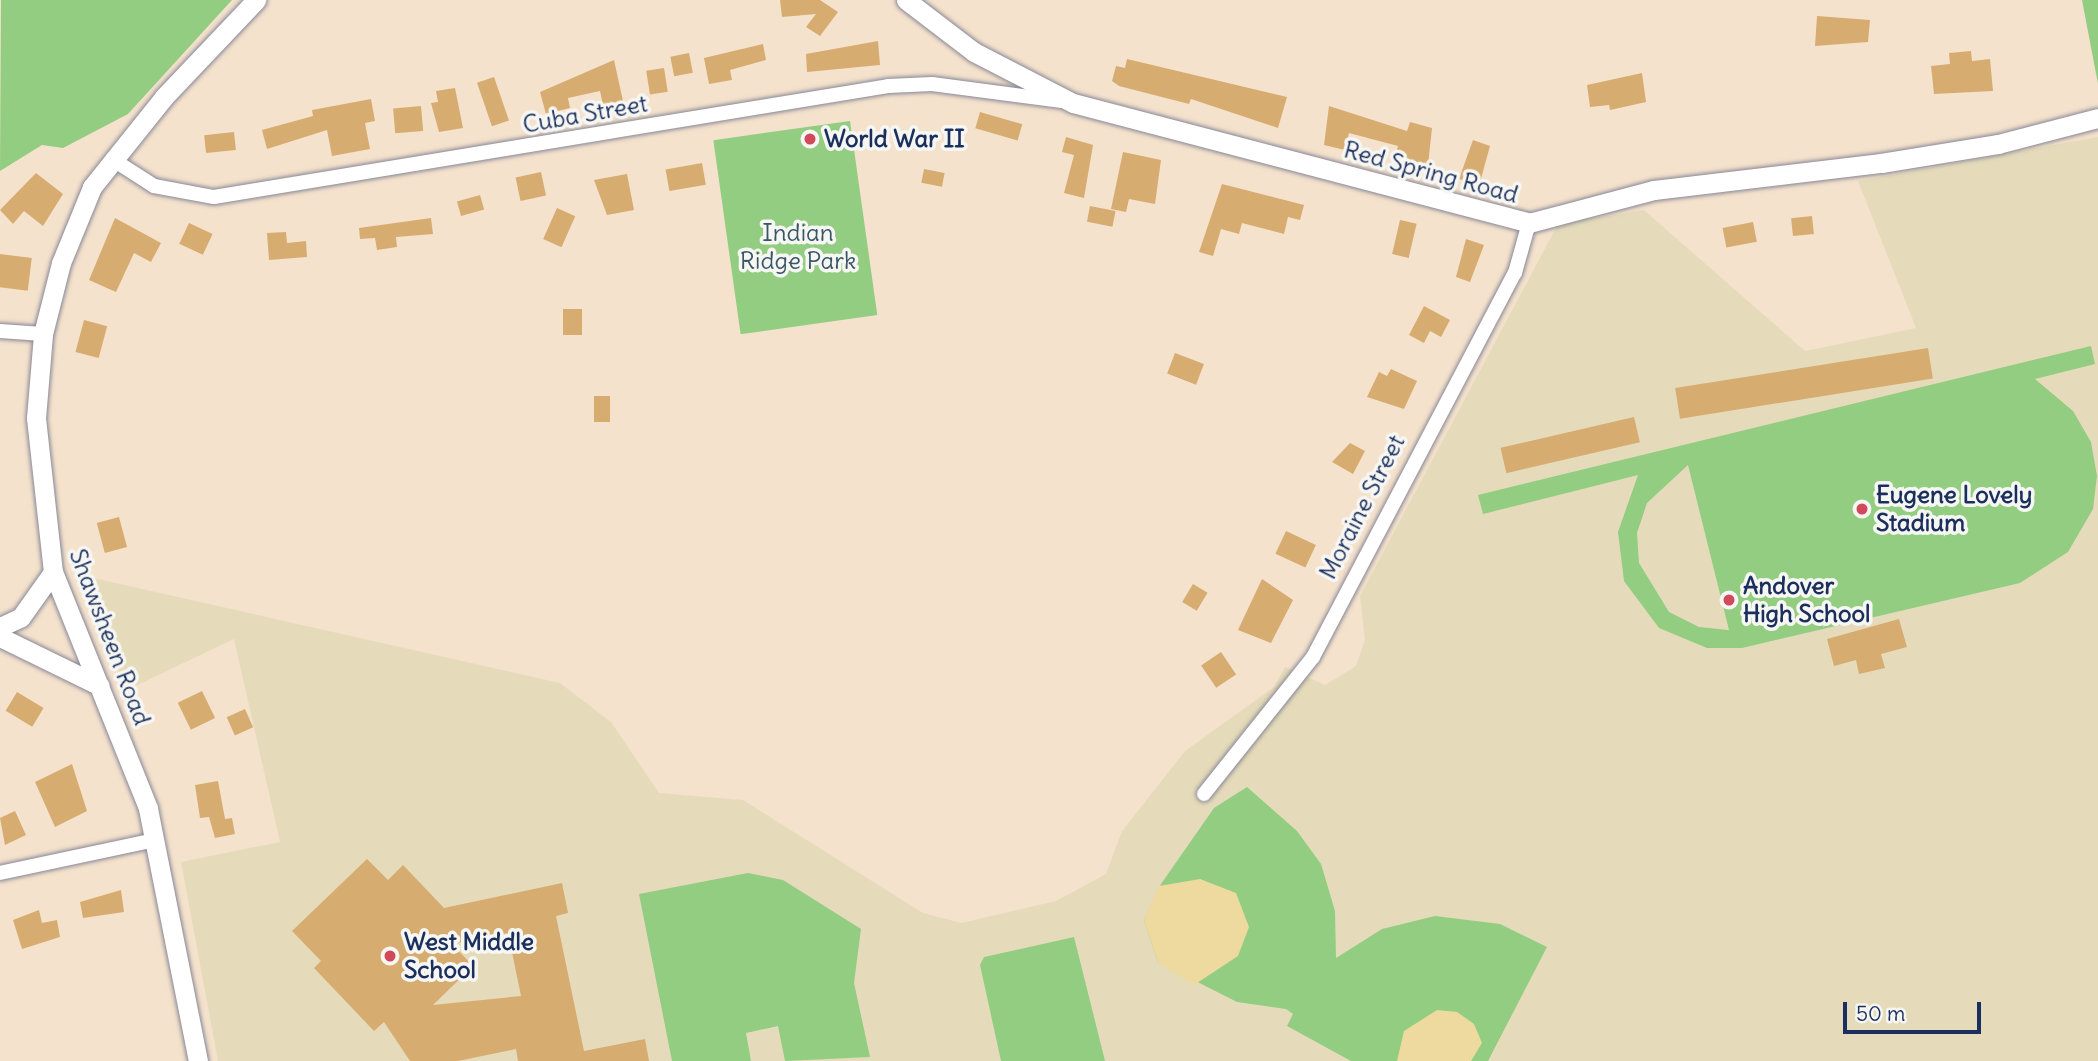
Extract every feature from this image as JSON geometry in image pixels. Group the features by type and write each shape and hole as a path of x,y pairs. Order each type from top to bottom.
{"main road":[{"name":"Shawsheen Road","path":"198,1061 155,840 140,781 53,572 36,418 43,334 74,224 112,159 256,0"},
{"name":"Red Spring Road","path":"906,0 974,52 1073,103 1529,223 1654,190 1881,163 1998,144 2098,118"},
{"path":"0,626 21,617 53,572"},
{"path":"0,637 100,686"}],"street":[{"name":"Cuba Street","path":"112,159 154,186 214,197 888,86 932,84 1073,103"},
{"name":"Moraine Street","path":"1204,794 1313,657 1515,273 1529,223"},
{"path":"0,331 43,334"},
{"path":"0,873 155,840"}],"shaded area":[{"name":"Andover High School","path":"2098,137 2098,1061 218,1061 181,862 280,842 234,639 127,690 80,575 560,683 611,722 659,793 743,800 923,913 961,923 1056,901 1106,874 1122,831 1185,751 1274,687 1285,667 1325,685 1356,666 1365,640 1360,596 1558,224 1644,210 1805,351 1916,328 1858,181"}],"green space":[{"path":"1,0 232,0 128,114 63,148 42,145 0,171"},
{"path":"2082,0 2098,0 2098,84"},
{"name":"Indian Ridge Park","path":"850,121 877,315 741,334 713,140"},
{"path":"2091,346 2095,364 2035,379 2073,411 2091,442 2097,476 2093,509 2068,552 2020,583 1742,648 1707,648 1659,628 1624,581 1618,532 1638,475 1483,514 1478,495","holes":["1688,465 1729,630 1699,627 1669,612 1639,563 1637,533 1647,503"]},
{"path":"1247,787 1297,831 1321,864 1335,911 1336,958 1382,929 1435,916 1500,924 1547,947 1488,1061 1351,1061 1287,1026 1293,1014 1286,1009 1237,1002 1158,962 1144,921 1161,884 1214,808"},
{"path":"748,873 783,880 861,929 854,983 870,1057 785,1061 778,1026 746,1033 751,1061 672,1061 639,894"},
{"path":"1074,937 1105,1061 1001,1061 980,965 984,957"}],"sand":[{"path":"1200,879 1236,893 1249,927 1238,956 1194,985 1158,962 1144,921 1159,886"},
{"path":"1437,1010 1457,1012 1474,1024 1482,1043 1471,1061 1397,1061 1404,1031"}],"building":[{"path":"780,0 820,0 838,12 820,36 806,27 816,14 782,17"},
{"path":"1817,16 1870,20 1868,42 1815,46"},
{"path":"878,41 880,65 807,72 806,54"},
{"path":"763,44 766,60 730,70 732,80 709,84 704,58"},
{"path":"1971,51 1972,61 1990,59 1993,91 1934,94 1931,66 1950,64 1949,53"},
{"path":"689,53 693,73 674,76 670,57"},
{"path":"1127,59 1287,97 1278,128 1191,99 1189,104 1119,86 1112,81 1116,66 1125,68"},
{"path":"614,60 623,101 603,105 600,91 568,98 570,108 546,114 540,92"},
{"path":"664,68 668,92 650,95 646,71"},
{"path":"1642,73 1646,102 1610,110 1609,105 1590,107 1587,85"},
{"path":"494,77 509,120 492,126 477,83"},
{"path":"455,88 463,128 439,132 431,103 438,102 436,91"},
{"path":"371,99 375,121 365,123 370,149 332,156 327,130 267,149 262,130 313,116 312,110"},
{"path":"421,106 423,131 395,133 393,108"},
{"path":"1329,106 1407,131 1410,122 1432,128 1428,165 1395,156 1398,146 1349,133 1345,150 1324,145"},
{"path":"980,112 1022,124 1018,140 975,128"},
{"path":"234,132 236,150 206,153 204,135"},
{"path":"1066,137 1093,145 1084,198 1064,193 1074,155 1062,152"},
{"path":"1473,140 1490,146 1479,186 1459,179"},
{"path":"1123,152 1161,160 1155,204 1129,199 1126,212 1111,209"},
{"path":"702,163 706,185 669,191 666,169"},
{"path":"924,169 945,173 942,187 921,183"},
{"path":"541,172 546,195 521,201 516,177"},
{"path":"36,173 63,194 43,226 24,211 13,224 0,210"},
{"path":"627,174 634,210 607,215 594,180"},
{"path":"1222,184 1304,205 1300,220 1288,217 1284,234 1242,223 1239,234 1221,229 1213,256 1199,252"},
{"path":"480,195 484,209 461,216 457,202"},
{"path":"1090,206 1116,211 1112,227 1087,222"},
{"path":"557,208 575,216 561,247 543,239"},
{"path":"1812,216 1814,234 1793,236 1791,218"},
{"path":"115,218 161,243 151,262 134,253 116,292 89,280"},
{"path":"431,218 433,234 396,237 397,247 377,250 375,238 360,239 359,228"},
{"path":"1400,220 1417,224 1409,258 1392,254"},
{"path":"1753,222 1757,242 1726,248 1723,228"},
{"path":"189,223 213,234 203,255 179,244"},
{"path":"286,232 287,243 306,241 307,257 269,260 267,233"},
{"path":"1466,239 1484,245 1470,282 1456,277"},
{"path":"0,254 32,258 28,291 0,287"},
{"path":"1424,306 1450,320 1441,337 1430,331 1424,343 1409,335"},
{"path":"563,309 582,309 582,335 563,335"},
{"path":"84,320 107,326 99,358 75,352"},
{"path":"1928,348 1933,379 1680,419 1675,388"},
{"path":"1175,353 1204,364 1196,385 1167,374"},
{"path":"1391,369 1417,381 1404,409 1367,397 1379,372 1387,376"},
{"path":"594,396 610,396 610,422 594,422"},
{"path":"1634,417 1640,442 1506,473 1501,448"},
{"path":"1350,443 1365,451 1353,474 1332,462"},
{"path":"119,517 127,547 105,553 97,523"},
{"path":"1286,531 1316,545 1305,568 1275,554"},
{"path":"1262,579 1293,600 1271,643 1238,630"},
{"path":"1193,584 1208,593 1197,611 1182,602"},
{"path":"1899,619 1907,647 1881,654 1885,668 1859,674 1856,660 1834,666 1827,639"},
{"path":"1221,652 1236,674 1216,688 1201,665"},
{"path":"202,691 215,718 191,730 178,703"},
{"path":"17,692 44,708 32,727 6,711"},
{"path":"245,709 253,727 235,735 227,717"},
{"path":"72,764 87,811 55,827 35,782"},
{"path":"218,781 225,819 232,818 235,834 215,838 209,817 200,818 195,785"},
{"path":"15,811 26,835 5,845 0,818"},
{"name":"West Middle School","path":"367,859 388,880 403,865 444,908 562,883 568,913 556,916 584,1051 645,1039 649,1061 518,1061 516,1049 458,1061 410,1061 384,1022 374,1031 314,968 321,961 292,931","holes":["508,933 521,996 433,1005 473,966 452,944"]},
{"path":"121,890 124,912 83,918 80,902"},
{"path":"39,910 42,923 57,920 60,937 22,949 13,920"}],"place":[{"name":"World War II","path":"810,139"},
{"name":"Eugene Lovely Stadium","path":"1862,509"},
{"name":"Andover High School","path":"1729,600"},
{"name":"West Middle School","path":"390,956"}]}
